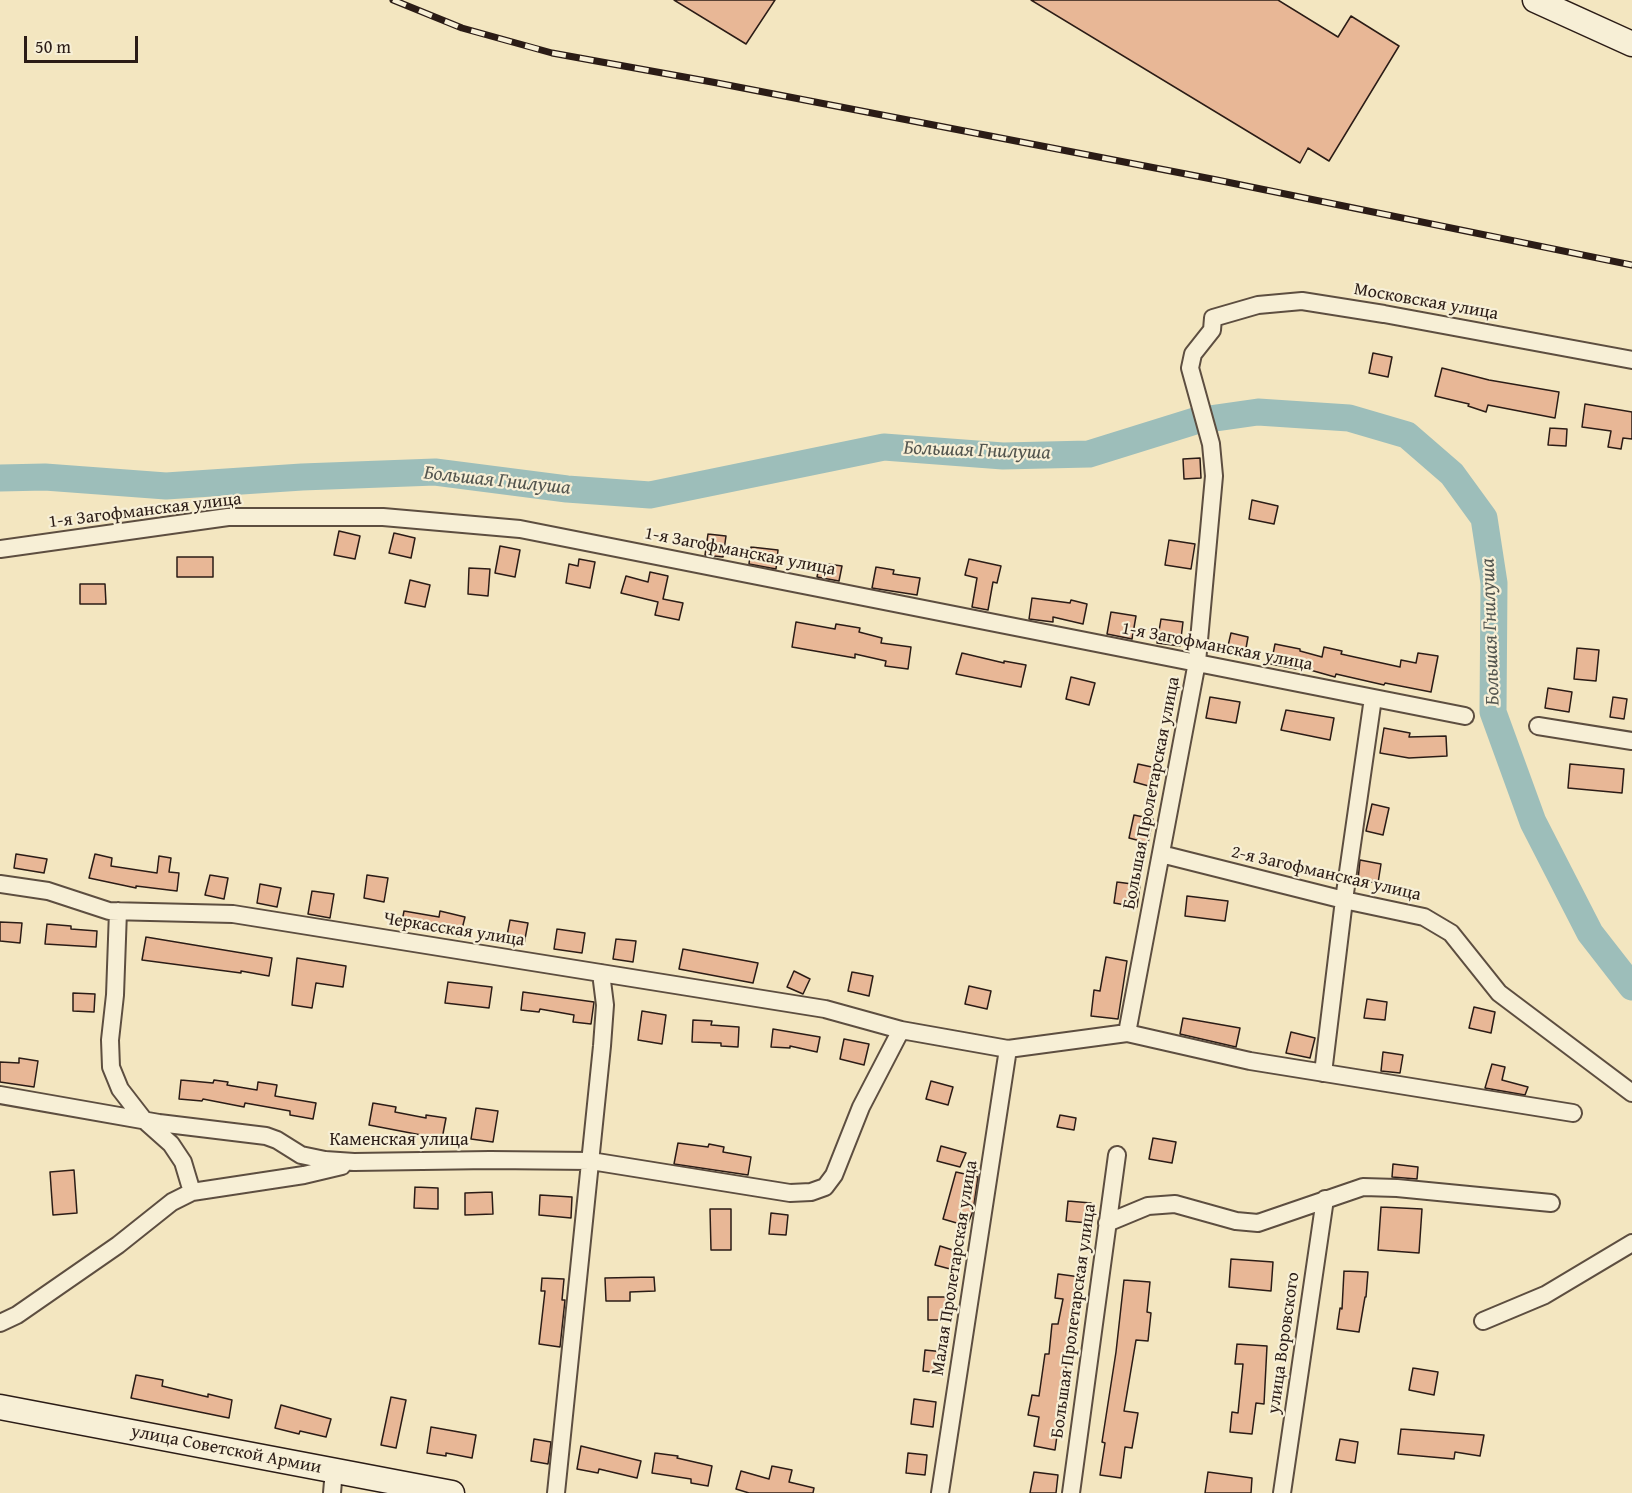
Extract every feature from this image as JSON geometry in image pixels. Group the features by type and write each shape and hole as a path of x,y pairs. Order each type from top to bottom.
{"main road":[{"path":"1535,0 1632,44"},
{"name":"улица Советской Армии","path":"0,1407 333,1482 452,1493"}],"street":[{"name":"Московская улица","path":"1213,318 1258,305 1302,301 1632,360"},
{"name":"Большая Пролетарская улица","path":"1127,1032 1197,662 1214,476 1213,455 1190,368 1193,354 1212,330 1213,318"},
{"name":"1-я Загофманская улица","path":"0,549 228,518 383,517 520,529 1465,716"},
{"path":"1323,1073 1344,900 1373,698"},
{"path":"1538,726 1632,741"},
{"name":"2-я Загофманская улица","path":"1161,854 1344,900 1424,917 1452,933 1499,993 1632,1093"},
{"name":"Черкасская улица","path":"0,884 48,891 110,911 233,914 825,1009 901,1030"},
{"path":"118,911 115,995 110,1040 111,1067 120,1089 144,1120 171,1144 183,1162 192,1192"},
{"path":"556,1493 605,1005 601,973"},
{"path":"901,1030 1008,1049 1127,1032 1250,1061 1573,1113"},
{"name":"Каменская улица","path":"0,1095 144,1120 266,1136 278,1140 302,1155 325,1160 354,1162 591,1161 790,1193 811,1192 825,1187 834,1175 861,1107 901,1030"},
{"name":"Малая Пролетарская улица","path":"940,1493 1008,1049"},
{"name":"Большая Пролетарская улица","path":"1071,1493 1117,1155"},
{"path":"0,1323 17,1315 118,1245 172,1202 192,1192 304,1175 354,1162"},
{"path":"1107,1223 1148,1206 1175,1204 1236,1221 1258,1223 1363,1187 1397,1188 1551,1203"},
{"name":"улица Воровского","path":"1282,1493 1326,1199"},
{"path":"1483,1321 1545,1295 1632,1244"}],"building":[{"path":"674,0 775,0 746,44"},
{"path":"1031,0 1278,0 1338,37 1351,16 1399,46 1329,161 1308,148 1300,163"},
{"path":"1373,353 1392,357 1388,377 1369,373"},
{"path":"1442,368 1489,380 1559,392 1555,418 1488,405 1486,412 1468,406 1469,404 1435,396"},
{"path":"1585,404 1632,412 1632,439 1623,438 1621,449 1608,447 1611,431 1582,427"},
{"path":"1550,428 1567,429 1566,446 1548,445"},
{"path":"1200,458 1201,478 1184,479 1183,459"},
{"path":"1252,500 1278,506 1274,524 1249,519"},
{"path":"339,531 360,536 355,559 334,555"},
{"path":"394,533 415,538 411,558 389,553"},
{"path":"708,534 726,536 723,557 705,555"},
{"path":"1169,540 1195,544 1191,569 1165,565"},
{"path":"500,546 520,550 515,577 495,573"},
{"path":"751,547 778,550 776,569 749,564"},
{"path":"177,557 213,557 213,577 177,577"},
{"path":"579,559 595,562 590,588 566,583 569,564 578,566"},
{"path":"969,559 1001,566 997,583 993,582 988,610 972,607 977,578 965,575"},
{"path":"820,563 842,566 839,581 817,577"},
{"path":"876,567 894,570 893,574 920,578 917,595 872,588"},
{"path":"469,568 490,569 488,596 468,594"},
{"path":"650,572 668,576 663,599 683,603 679,620 655,615 658,602 621,593 626,576 648,582"},
{"path":"410,580 430,585 425,607 405,603"},
{"path":"80,584 105,584 106,604 80,604"},
{"path":"1032,598 1070,603 1071,600 1087,604 1083,624 1053,617 1053,622 1029,619"},
{"path":"1111,612 1136,616 1132,639 1107,634"},
{"path":"1161,619 1183,622 1180,646 1157,643"},
{"path":"796,622 835,629 836,624 860,628 859,632 882,638 881,643 911,647 908,669 885,666 886,661 855,654 855,658 792,647"},
{"path":"1231,633 1248,637 1245,654 1227,650"},
{"path":"1275,644 1300,649 1300,651 1322,657 1324,647 1342,651 1341,654 1400,667 1401,660 1416,663 1418,653 1438,656 1431,692 1385,683 1384,685 1336,674 1335,677 1296,666 1296,669 1271,664"},
{"path":"1577,648 1599,650 1596,681 1574,679"},
{"path":"962,653 1004,663 1004,661 1026,665 1021,687 956,674"},
{"path":"1071,677 1095,683 1089,705 1066,699"},
{"path":"1548,688 1572,692 1569,712 1545,708"},
{"path":"1210,697 1240,702 1236,723 1206,718"},
{"path":"1613,697 1627,699 1624,719 1610,717"},
{"path":"1286,710 1334,718 1330,740 1281,730"},
{"path":"1384,728 1410,733 1409,737 1446,736 1447,756 1409,758 1380,753"},
{"path":"1138,764 1161,769 1156,788 1134,782"},
{"path":"1570,764 1624,769 1622,793 1568,788"},
{"path":"1372,804 1389,808 1383,835 1366,831"},
{"path":"1134,815 1153,819 1148,843 1129,838"},
{"path":"16,854 47,859 44,873 14,868"},
{"path":"95,854 112,858 111,866 157,873 159,856 171,858 169,872 179,873 177,891 136,886 136,888 89,878"},
{"path":"1360,860 1381,864 1378,883 1358,880"},
{"path":"210,875 228,878 224,899 205,895"},
{"path":"367,875 388,878 384,902 364,898"},
{"path":"1117,882 1140,885 1137,907 1114,903"},
{"path":"260,884 281,888 277,907 257,903"},
{"path":"312,891 334,894 330,918 308,914"},
{"path":"1187,896 1228,901 1225,921 1185,916"},
{"path":"404,911 439,917 440,911 465,917 460,937 421,927 420,930 401,927"},
{"path":"510,920 528,923 524,944 506,941"},
{"path":"0,922 22,923 20,943 0,941"},
{"path":"47,924 97,931 96,947 45,944"},
{"path":"557,929 585,933 582,953 554,949"},
{"path":"146,937 272,958 269,976 142,960"},
{"path":"616,939 636,941 633,962 613,959"},
{"path":"683,949 758,963 753,983 679,969"},
{"path":"1106,957 1127,961 1118,1019 1091,1016 1094,990 1100,991"},
{"path":"297,958 346,966 343,987 316,983 312,1008 292,1005"},
{"path":"794,971 810,979 803,994 787,987"},
{"path":"852,972 873,976 869,996 848,991"},
{"path":"448,982 492,987 489,1008 445,1003"},
{"path":"969,986 991,991 987,1009 965,1004"},
{"path":"523,992 594,1002 591,1024 573,1022 574,1015 540,1009 539,1012 521,1010"},
{"path":"73,993 95,994 94,1012 73,1011"},
{"path":"1367,999 1387,1002 1385,1020 1364,1018"},
{"path":"1474,1007 1495,1012 1491,1033 1469,1028"},
{"path":"642,1011 666,1015 662,1044 638,1040"},
{"path":"1183,1018 1240,1028 1236,1047 1180,1034"},
{"path":"693,1020 712,1021 711,1025 739,1027 738,1047 721,1046 721,1043 692,1042"},
{"path":"773,1029 820,1037 817,1052 790,1046 790,1048 771,1047"},
{"path":"1291,1032 1315,1038 1310,1058 1286,1053"},
{"path":"844,1039 869,1044 864,1065 840,1059"},
{"path":"1383,1052 1403,1055 1400,1073 1381,1071"},
{"path":"19,1058 38,1061 34,1087 0,1082 0,1062 19,1063"},
{"path":"1492,1064 1505,1067 1502,1080 1528,1087 1525,1095 1485,1088"},
{"path":"181,1080 213,1083 214,1080 228,1082 227,1085 257,1090 258,1082 277,1085 275,1096 316,1103 313,1119 290,1115 290,1111 245,1103 244,1107 203,1099 202,1101 179,1099"},
{"path":"931,1081 953,1087 948,1105 926,1099"},
{"path":"373,1103 396,1107 395,1112 426,1118 426,1115 446,1118 442,1139 369,1125"},
{"path":"476,1108 498,1111 493,1142 471,1139"},
{"path":"1060,1115 1076,1118 1074,1130 1057,1127"},
{"path":"1153,1138 1176,1142 1172,1163 1149,1159"},
{"path":"678,1143 708,1147 709,1144 724,1147 723,1152 751,1157 748,1175 674,1164"},
{"path":"941,1146 966,1153 960,1167 937,1161"},
{"path":"1393,1164 1418,1167 1417,1179 1392,1177"},
{"path":"74,1170 77,1213 53,1215 50,1172"},
{"path":"956,1172 978,1177 973,1211 967,1226 943,1219"},
{"path":"415,1187 438,1188 438,1209 414,1208"},
{"path":"492,1192 493,1214 465,1215 465,1193"},
{"path":"540,1195 572,1197 571,1218 539,1215"},
{"path":"1068,1201 1091,1203 1089,1223 1066,1221"},
{"path":"1381,1207 1422,1209 1419,1253 1378,1250"},
{"path":"710,1209 731,1209 731,1250 711,1250"},
{"path":"771,1213 788,1215 786,1235 769,1234"},
{"path":"940,1246 959,1252 954,1270 935,1265"},
{"path":"1231,1259 1273,1262 1271,1291 1229,1287"},
{"path":"1344,1271 1368,1272 1359,1332 1337,1329 1340,1308 1342,1309"},
{"path":"1058,1274 1080,1277 1055,1450 1034,1446 1039,1417 1028,1415 1032,1395 1039,1396 1045,1354 1049,1354 1052,1324 1058,1324 1063,1299 1055,1298"},
{"path":"654,1277 655,1291 630,1292 630,1301 606,1301 605,1278"},
{"path":"542,1278 564,1279 562,1300 565,1300 560,1347 539,1344 545,1291 541,1291"},
{"path":"1124,1280 1150,1282 1147,1312 1151,1313 1148,1341 1136,1340 1124,1411 1138,1413 1132,1448 1125,1447 1121,1478 1100,1475 1105,1443 1102,1442"},
{"path":"928,1297 948,1297 949,1320 928,1320"},
{"path":"1237,1344 1267,1346 1264,1404 1256,1403 1252,1434 1230,1432 1232,1412 1238,1413 1243,1364 1235,1364"},
{"path":"925,1350 944,1352 942,1373 923,1371"},
{"path":"1413,1368 1438,1372 1434,1395 1409,1390"},
{"path":"136,1375 163,1380 162,1386 232,1400 229,1418 131,1398"},
{"path":"391,1397 406,1400 396,1448 381,1445"},
{"path":"914,1399 936,1402 933,1427 911,1424"},
{"path":"281,1405 331,1419 326,1437 275,1428"},
{"path":"431,1427 476,1435 472,1458 446,1453 446,1456 427,1453"},
{"path":"1401,1429 1484,1435 1480,1456 1455,1452 1454,1459 1398,1454"},
{"path":"534,1439 551,1442 548,1464 531,1461"},
{"path":"1340,1439 1358,1442 1355,1463 1336,1460"},
{"path":"581,1446 641,1461 637,1478 599,1469 598,1473 577,1469"},
{"path":"655,1453 678,1456 677,1458 712,1466 708,1486 691,1483 691,1479 652,1473"},
{"path":"908,1453 927,1455 925,1475 906,1473"},
{"path":"772,1466 792,1470 789,1482 814,1488 813,1493 749,1493 736,1489 741,1471 769,1479"},
{"path":"1034,1472 1058,1475 1056,1493 1030,1493"},
{"path":"1208,1472 1252,1478 1251,1493 1205,1493"}],"waterway":[{"name":"Большая Гнилуша","path":"0,478 45,477 166,486 302,477 435,472 567,489 650,495 884,447 1003,456 1089,454 1195,421 1258,412 1349,418 1407,435 1452,474 1484,518 1494,583 1493,712 1533,822 1590,933 1632,987"}],"railway":[{"path":"393,0 462,28 552,53 1217,180 1632,265"}]}
